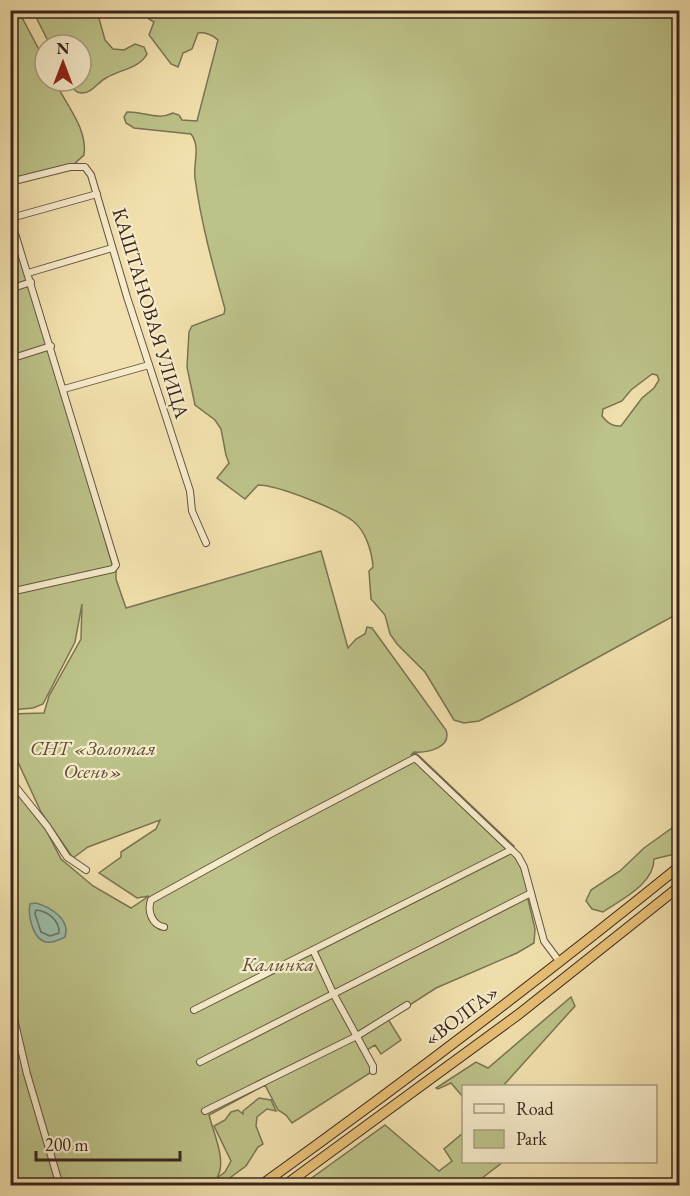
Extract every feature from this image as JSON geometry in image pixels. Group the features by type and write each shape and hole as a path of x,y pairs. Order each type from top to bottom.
{"highway":[{"name":"«ВОЛГА»","path":"260,1185 476,1027 680,866"},
{"name":"«ВОЛГА»","path":"284,1185 519,1014 680,886"}],"street":[{"name":"КАШТАНОВАЯ УЛИЦА","path":"10,182 81,166 91,175 190,491 192,511 206,543"},
{"path":"10,592 113,569 116,565 11,217 97,194"},
{"path":"28,273 112,248"},
{"path":"10,289 31,282"},
{"path":"10,359 51,346"},
{"path":"64,389 149,365"},
{"path":"165,927 156,925 154,922 149,909 151,900 294,821 415,758 518,856 524,867 544,941 560,962"},
{"path":"10,780 47,826 67,857 86,870"},
{"path":"194,1010 511,849"},
{"path":"200,1062 531,893"},
{"path":"313,950 373,1071"},
{"path":"10,1002 27,1074 60,1185"},
{"path":"205,1111 357,1036 407,1005"}],"green space":[{"path":"18,10 33,38 33,93 61,93 75,116 83,135 84,145 84,155 74,164 11,179 10,11"},
{"path":"33,11 97,11 105,40 113,49 124,50 135,44 144,47 147,54 139,63 111,75 93,88 93,33 44,33"},
{"path":"148,11 679,11 679,613 479,721 464,723 454,720 425,672 397,644 390,634 385,615 371,599 369,571 373,567 371,555 365,536 358,525 321,504 267,486 258,485 245,499 217,478 229,463 221,429 215,420 195,405 187,367 189,332 192,326 224,314 225,309 198,195 195,172 196,144 191,134 134,128 126,123 124,117 127,112 156,116 173,113 179,115 182,120 197,121 218,40 209,34 198,33 192,49 183,53 178,67 171,64 149,35 154,22 149,19","holes":["652,374 657,375 659,380 654,388 642,398 621,426 610,424 602,416 603,409 622,401 631,390"]},
{"path":"10,223 113,567 10,591"},
{"path":"321,551 348,648 356,639 365,634 367,627 372,628 446,730 447,736 442,745 425,752 414,752 411,755 416,753 514,846 511,850 518,856 531,893 527,895 535,929 534,943 517,953 436,988 388,1019 401,1040 381,1054 375,1045 365,1051 373,1071 292,1123 278,1110 265,1085 209,1115 220,1156 221,1164 217,1178 225,1172 231,1161 214,1126 225,1120 231,1112 238,1110 243,1114 243,1111 259,1098 271,1100 276,1111 267,1109 257,1117 256,1126 263,1144 258,1147 246,1166 220,1185 11,1185 10,784 46,830 61,859 93,886 131,908 149,896 137,898 99,873 121,857 121,852 156,829 160,820 88,847 73,858 41,812 11,747 11,714 44,713 49,696 81,639 82,604 75,642 43,704 33,708 11,710 11,594 116,570 116,579 126,608"},
{"path":"679,823 679,851 654,859 653,868 643,883 603,912 592,909 586,901 591,890 620,871 644,848"},
{"path":"571,997 575,1006 504,1085 462,1085 462,1096 451,1083 436,1088 476,1062 488,1068"},
{"path":"385,1125 439,1171 452,1161 444,1149 462,1134 462,1163 502,1163 473,1185 302,1185"}],"water":[{"path":"36,903 47,907 62,919 66,931 65,937 54,942 45,942 40,939 33,929 29,909 30,904"}],"park label":[{"name":"СНТ «Золотая Осень»","path":"93,760"},
{"name":"Калинка","path":"278,964"}]}
